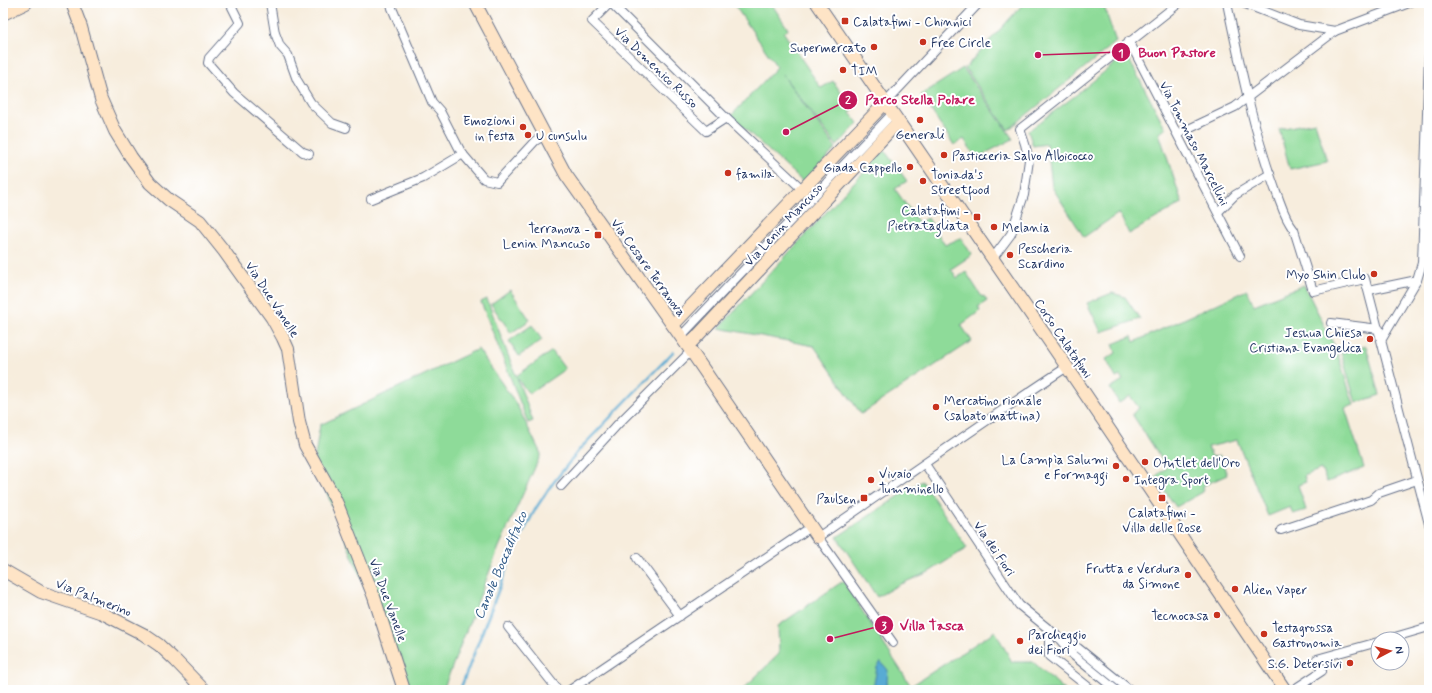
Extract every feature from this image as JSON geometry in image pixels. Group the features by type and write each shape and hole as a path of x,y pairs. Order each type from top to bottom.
{"street":[{"path":"3,14 26,3"},
{"name":"Via Due Vanelle","path":"72,3 81,27 101,100 119,138 150,183 170,200 200,221 224,251 272,318 288,349 299,422 305,445 338,506 374,597 404,690"},
{"path":"230,3 240,23 208,58 208,64 234,93 303,152 309,154"},
{"path":"270,3 275,33 280,46 288,55 297,80 311,103 332,123 346,128"},
{"path":"392,3 392,8 432,102 440,111 463,154 484,179 497,182 535,141 544,135"},
{"name":"Via Cesare Terranova","path":"475,3 566,176 687,344 818,537"},
{"name":"Via Domenico Russo","path":"726,118 706,131 592,21 610,3 726,118 803,190"},
{"name":"Corso Calatafimi","path":"817,3 885,104 993,258 1285,690"},
{"path":"885,104 979,3"},
{"path":"993,258 1011,234 1024,195 1029,160 1020,129 1129,41 1179,3"},
{"path":"1227,3 1248,96 1270,174 1288,222 1294,230 1313,291 1365,279 1382,339 1429,524"},
{"path":"1244,3 1299,25 1335,31"},
{"path":"1178,134 1235,108 1248,96 1335,31 1409,3"},
{"name":"Via Tommaso Marcellini","path":"1129,41 1240,256"},
{"path":"1382,339 1417,280 1422,263 1429,54"},
{"name":"Via Lenin Mancuso","path":"673,325 885,104"},
{"name":"Via Lenin Mancuso","path":"687,344 895,118"},
{"path":"371,199 423,178 463,154"},
{"path":"1218,212 1235,195 1270,174"},
{"path":"1369,290 1417,280"},
{"path":"1331,323 1379,329"},
{"path":"561,486 618,424 687,344"},
{"path":"893,643 818,537 1067,367"},
{"name":"Via dei Fiori","path":"924,464 1019,605 1049,630 1078,648 1130,690"},
{"path":"1281,530 1371,500 1379,493 1418,480"},
{"path":"570,690 811,527"},
{"path":"638,558 680,616"},
{"name":"Via Palmerino","path":"3,570 41,592 102,613 143,634 176,661 204,690"},
{"path":"508,627 558,690"},
{"path":"1410,633 1429,627"},
{"path":"1049,630 1049,656 1092,690"},
{"name":"Via dei Fiori","path":"1056,635 1073,655 1116,690"},
{"path":"1292,690 1322,672 1317,659 1370,644"}],"green space":[{"path":"733,3 771,3 788,29 784,33 821,88 833,81 853,110 850,113 858,123 837,146 782,74 836,148 804,183 731,116 777,67"},
{"path":"1024,3 1103,3 1116,42 1008,130 965,68"},
{"path":"1126,54 1166,129 1159,133 1182,203 1129,234 1119,213 1084,237 1052,187 1047,144 1033,146 1028,131 1076,95"},
{"path":"963,68 1013,139 976,158 964,139 954,145 921,95"},
{"path":"1315,122 1327,161 1290,169 1279,129"},
{"path":"884,150 907,181 895,189 919,223 928,218 945,245 961,238 972,255 951,269 957,278 966,272 982,297 984,296 987,301 978,307 980,311 961,325 972,341 861,414 814,346 719,328"},
{"path":"1304,285 1336,349 1354,405 1345,408 1364,468 1327,482 1321,469 1304,476 1306,482 1298,485 1306,510 1293,514 1290,507 1268,516 1237,440 1208,447 1212,457 1220,456 1227,475 1202,486 1203,492 1176,507 1155,477 1167,467 1132,414 1139,408 1130,396 1119,403 1110,388 1123,380 1120,376 1116,378 1106,359 1116,353 1113,344 1132,336 1134,342 1247,290 1254,305"},
{"path":"510,290 530,320 511,333 491,304"},
{"path":"1112,293 1125,297 1140,319 1101,332 1087,303"},
{"path":"487,299 516,376 552,351 565,369 529,394 517,378 533,421 528,423 481,302"},
{"path":"532,325 542,340 519,356 509,341"},
{"path":"1366,346 1380,395 1356,403 1341,353"},
{"path":"478,349 517,405 541,454 499,547 443,690 402,690 397,668 314,461 320,425"},
{"path":"922,481 967,548 929,572 898,585 877,597 837,537"},
{"path":"843,581 911,686 995,631 1012,662 1033,662 1065,690 742,690 779,654 778,626"}],"water":[{"path":"881,662 888,670 887,683 884,690 871,690 873,689 877,667"}],"waterway":[{"name":"Canale Boccadifalco","path":"460,690 513,552 536,508 550,487 579,450 673,352"}],"place":[{"name":"Calatafimi - Chinnici","path":"845,21"},
{"name":"Free Circle","path":"923,42"},
{"name":"Supermercato","path":"874,47"},
{"name":"Buon Pastore","path":"1038,55"},
{"name":"TIM","path":"843,70"},
{"name":"Generali","path":"920,120"},
{"name":"Emozioni in festa","path":"523,127"},
{"name":"Parco Stella Polare","path":"786,132"},
{"name":"U cunsulu","path":"528,135"},
{"name":"Pasticceria Salvo Albicocco","path":"944,155"},
{"name":"Giada Cappello","path":"910,167"},
{"name":"famila","path":"728,173"},
{"name":"Toniada's Streetfood","path":"923,181"},
{"name":"Calatafimi - Pietratagliata","path":"977,217"},
{"name":"Melania","path":"994,227"},
{"name":"Terranova - Lenin Mancuso","path":"598,235"},
{"name":"Pescheria Scardino","path":"1010,255"},
{"name":"Myo Shin Club","path":"1374,274"},
{"name":"Jeshua Chiesa Cristiana Evangelica","path":"1370,339"},
{"name":"Mercatino rionale (sabato mattina)","path":"936,407"},
{"name":"Otutlet dell'Oro","path":"1145,462"},
{"name":"La Campìa Salumi e Formaggi","path":"1116,466"},
{"name":"Integra Sport","path":"1126,479"},
{"name":"Vivaio Tumminello","path":"871,480"},
{"name":"Paulsen","path":"864,498"},
{"name":"Calatafimi - Villa delle Rose","path":"1162,498"},
{"name":"Frutta e Verdura da Simone","path":"1188,575"},
{"name":"Alien Vaper","path":"1235,589"},
{"name":"Tecnocasa","path":"1217,615"},
{"name":"Testagrossa Gastronomia","path":"1264,634"},
{"name":"Villa Tasca","path":"830,639"},
{"name":"Parcheggio dei Fiori","path":"1020,641"},
{"name":"S.G. Detersivi","path":"1350,663"}]}
